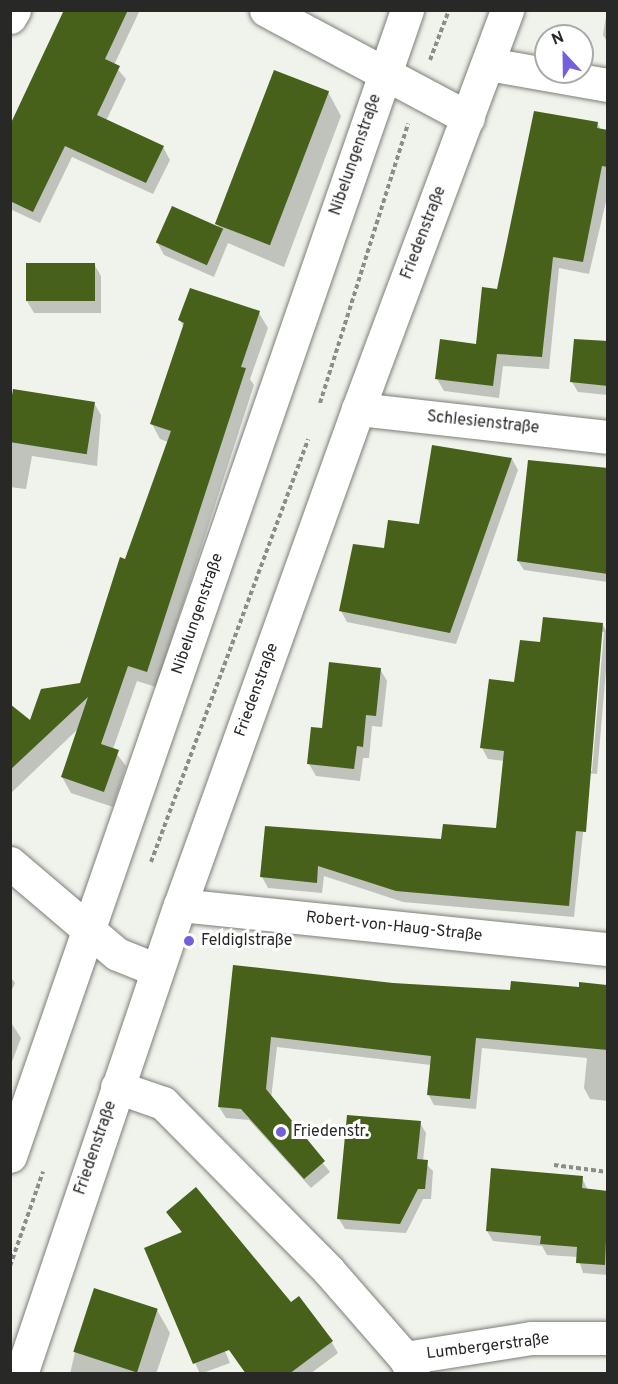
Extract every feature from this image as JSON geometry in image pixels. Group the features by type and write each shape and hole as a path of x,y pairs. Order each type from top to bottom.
{"street":[{"path":"10,17 14,10"},
{"path":"266,10 385,72"},
{"name":"Nibelungenstraße","path":"10,1156 407,10"},
{"name":"Friedenstraße","path":"21,1374 180,905 358,409 489,64 507,10"},
{"path":"489,64 608,85"},
{"name":"Nibelungenstraße","path":"385,72 468,118"},
{"name":"Schlesienstraße","path":"358,409 608,437"},
{"path":"10,862 88,932 117,954 157,970"},
{"name":"Robert-von-Haug-Straße","path":"180,905 608,949"},
{"path":"117,1088 163,1103 329,1271 409,1366"},
{"name":"Lumbergerstraße","path":"409,1366 531,1338 608,1338"}],"path":[{"path":"319,408 418,91 448,10"},
{"path":"150,865 311,430"},
{"path":"10,1266 45,1166"},
{"path":"554,1166 608,1172"}],"building":[{"path":"64,10 128,10 105,59 120,66 97,115 164,146 146,183 65,146 33,212 10,201 10,125"},
{"path":"274,70 329,91 270,245 215,224"},
{"path":"534,111 598,122 597,128 608,130 608,167 602,166 583,262 553,257 542,357 497,354 493,386 435,379 440,339 476,344 482,287 497,289"},
{"path":"172,206 223,229 207,265 156,243"},
{"path":"26,263 95,263 95,301 26,301"},
{"path":"190,288 260,311 241,367 246,368 147,672 128,666 101,744 119,750 104,792 61,777 88,697 10,770 10,704 30,720 41,689 80,683 120,557 125,559 171,431 150,424 184,323 178,320"},
{"path":"574,339 608,341 608,386 570,382"},
{"path":"13,389 95,402 87,454 10,442 10,408"},
{"path":"432,445 512,458 450,633 339,611 353,544 384,548 388,520 419,524"},
{"path":"528,460 608,468 608,574 517,561"},
{"path":"543,617 603,623 586,832 576,831 569,906 396,891 318,866 317,883 260,877 265,826 441,839 443,824 496,828 504,751 480,748 489,679 514,682 520,640 540,642"},
{"path":"329,662 381,668 376,716 366,715 363,747 357,746 354,769 307,764 311,727 322,728"},
{"path":"233,965 393,983 510,990 511,981 579,987 579,982 607,985 608,1050 476,1038 470,1099 427,1095 431,1056 271,1037 266,1089 325,1161 304,1179 241,1109 218,1107"},
{"path":"347,1115 421,1121 417,1159 428,1160 425,1189 418,1189 400,1224 337,1219"},
{"path":"491,1168 583,1176 582,1188 608,1191 605,1265 576,1263 577,1247 540,1244 541,1236 486,1231"},
{"path":"196,1187 291,1302 299,1296 333,1341 289,1374 246,1374 229,1350 193,1364 144,1248 182,1232 166,1212"},
{"path":"94,1288 158,1309 137,1372 73,1352"}],"place":[{"name":"Feldiglstraße","path":"189,941"},
{"name":"Friedenstr.","path":"281,1132"}]}
